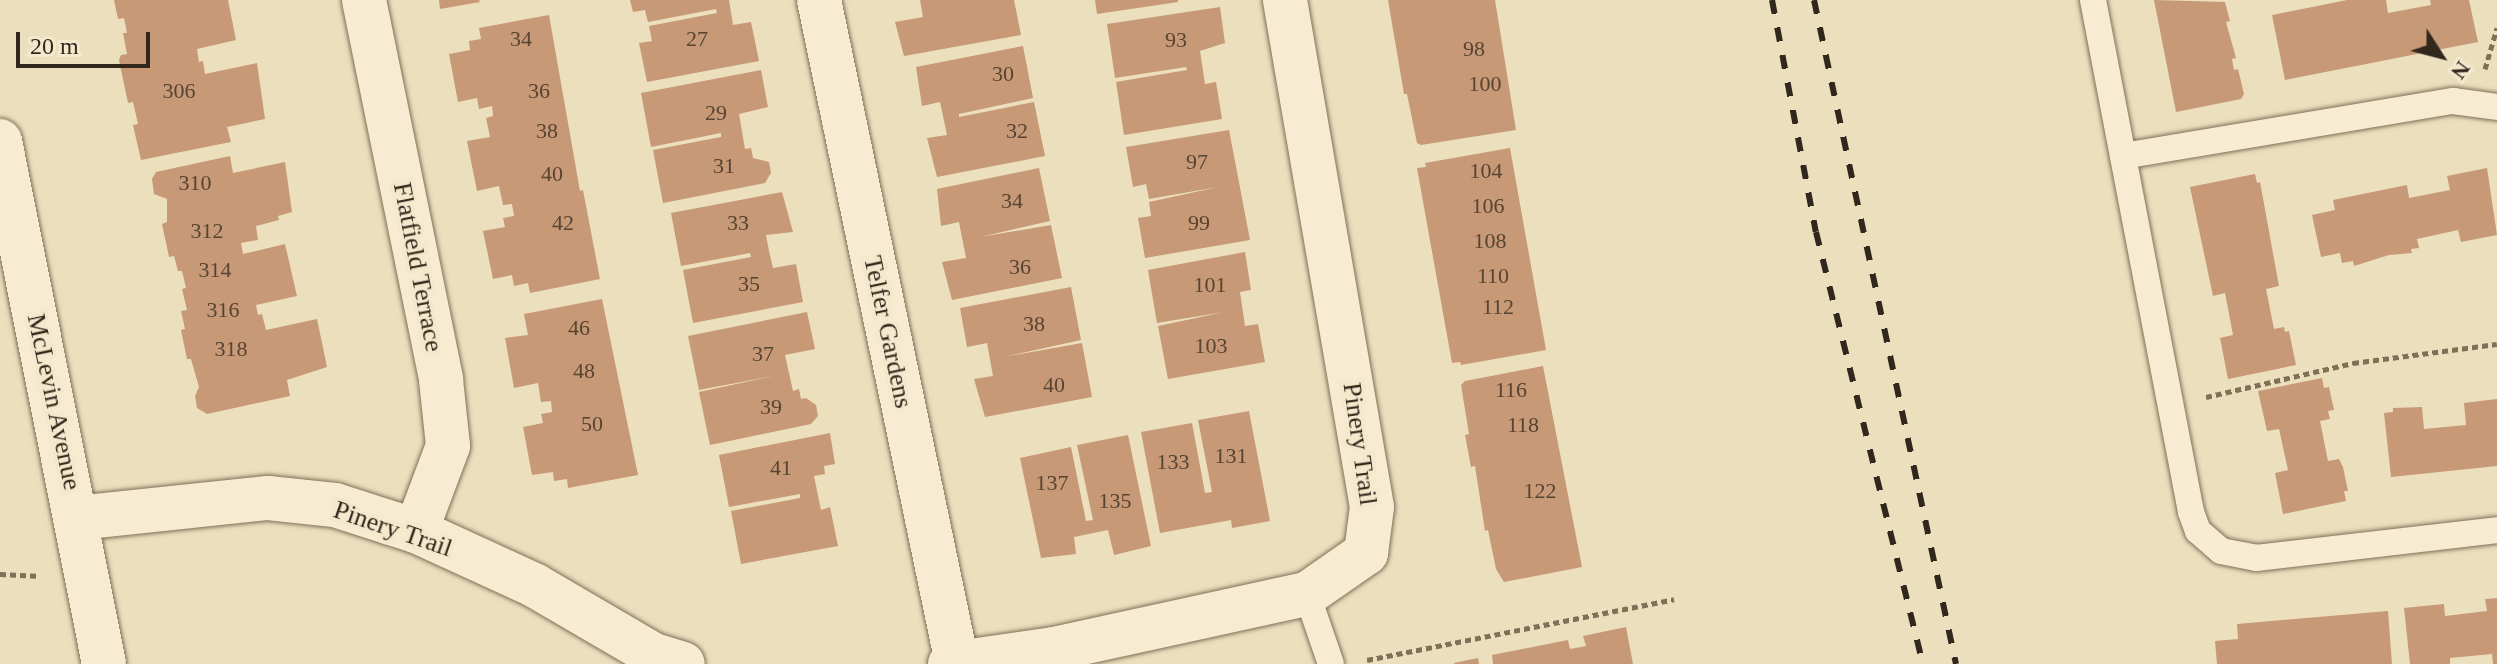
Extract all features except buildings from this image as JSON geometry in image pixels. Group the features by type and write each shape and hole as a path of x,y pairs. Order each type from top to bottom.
{"street":[{"name":"Flatfield Terrace","path":"364,0 441,380 448,446 416,531"},
{"name":"Telfer Gardens","path":"819,0 957,663"},
{"name":"Pinery Trail","path":"950,664 1056,657 1307,594 1366,553 1372,507 1285,0"},
{"name":"McLevin Avenue","path":"0,141 104,664"},
{"name":"Pinery Trail","path":"77,518 268,498 335,505 416,531 534,585 654,655 683,664"}],"lane":[{"path":"2093,0 2191,512 2198,531 2221,551 2256,558 2497,530"},
{"path":"2123,156 2453,101 2497,107"},
{"path":"1307,594 1331,664"}],"path":[{"path":"2170,403 2353,363 2497,344"},
{"path":"1367,660 1674,599"}],"railway":[{"path":"1772,0 1816,232 1923,664"},
{"path":"1814,0 1956,664"}]}
